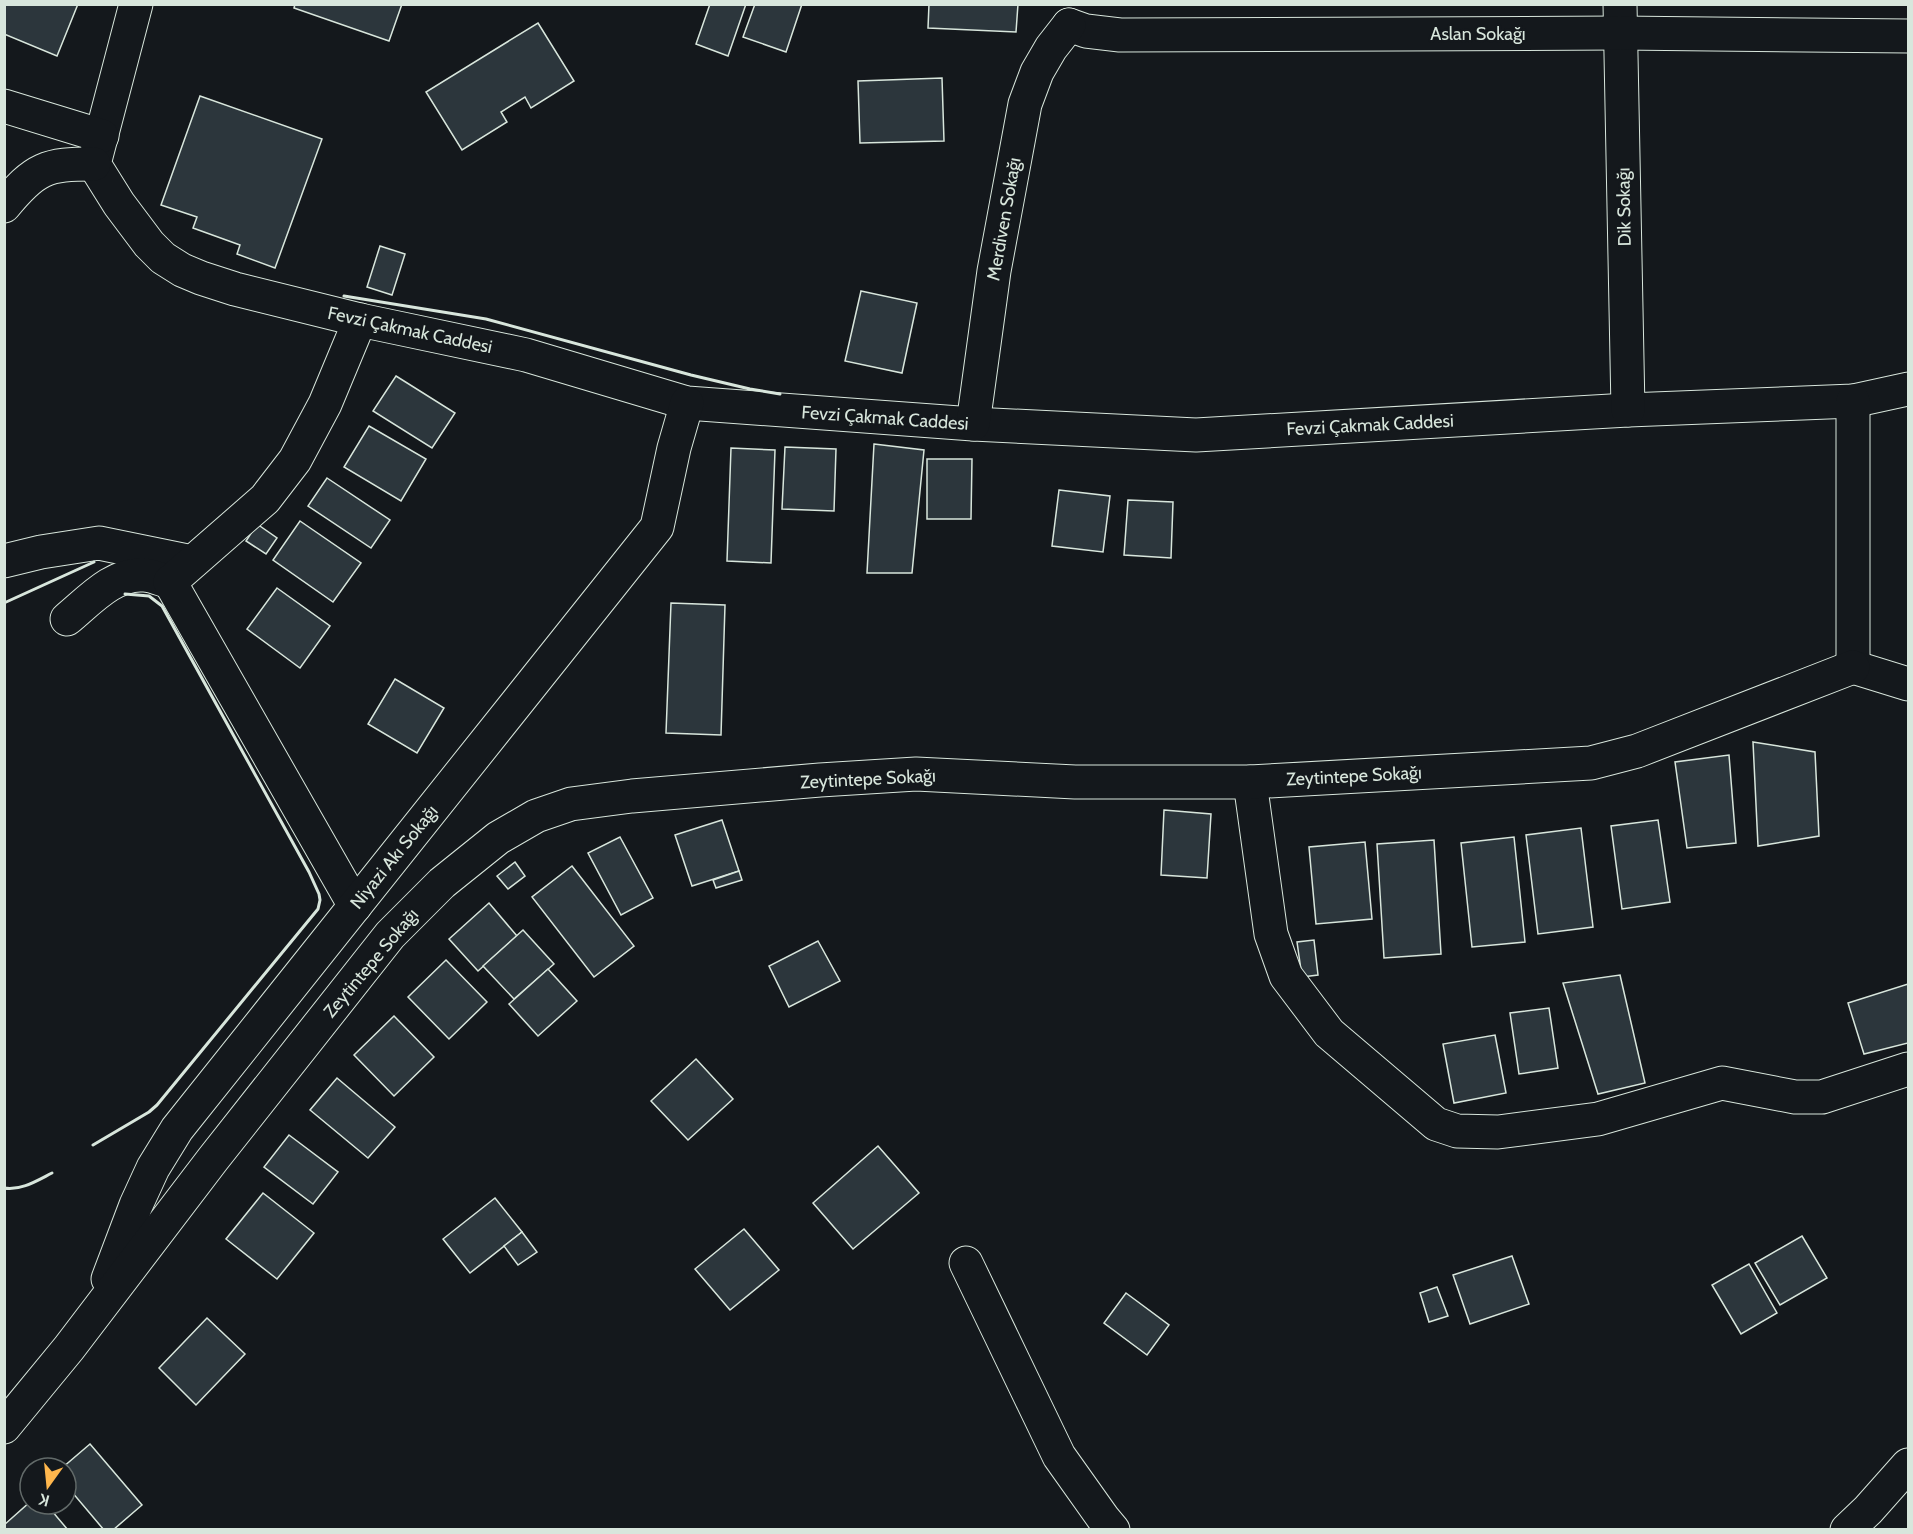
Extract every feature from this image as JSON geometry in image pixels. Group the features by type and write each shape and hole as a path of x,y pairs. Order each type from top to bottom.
{"street":[{"path":"98,150 136,4"},
{"name":"Aslan Sokağı","path":"1067,15 1086,31 1120,35 1620,19 1908,36"},
{"name":"Merdiven Sokağı","path":"973,424 994,271 1025,104 1037,72 1067,15"},
{"name":"Dik Sokağı","path":"1620,19 1628,410"},
{"path":"4,106 98,150"},
{"path":"4,206 22,184 48,168 98,150"},
{"name":"Fevzi Çakmak Caddesi","path":"98,150 119,204 149,244 163,258 182,270 236,290 360,320 526,355 687,403 973,424 1196,435 1628,410 1853,401 1908,389"},
{"path":"67,619 110,584 127,577 181,572 265,499 295,460 325,405 360,320"},
{"path":"1853,401 1853,667 1908,684"},
{"name":"Niyazi Akı Sokağı","path":"95,1312 136,1205 153,1168 177,1129 657,527 674,448 687,403"},
{"path":"4,561 41,552 99,543 181,572 355,906"},
{"name":"Zeytintepe Sokağı","path":"95,1312 390,935 442,883 498,838 536,816 571,804 632,796 916,774 1075,782 1250,782 1591,763 1637,752 1853,667"},
{"path":"1250,782 1271,934 1286,976 1329,1033 1436,1124 1457,1131 1498,1132 1598,1119 1722,1083 1795,1097 1822,1097 1908,1069"},
{"path":"966,1263 1059,1456 1113,1530"},
{"path":"4,1427 69,1348 95,1312"},
{"path":"1847,1530 1908,1465"}],"building":[{"path":"4,4 78,4 57,56 4,34"},
{"path":"295,4 402,4 389,41 294,8"},
{"path":"710,4 746,4 728,56 696,44"},
{"path":"755,4 802,4 786,52 743,37"},
{"path":"929,4 1018,4 1016,32 928,28"},
{"path":"538,23 574,81 531,108 525,97 501,112 507,122 462,150 426,92"},
{"path":"942,78 944,141 860,143 858,81"},
{"path":"200,96 322,139 275,268 237,254 240,245 193,228 197,217 161,205"},
{"path":"380,246 405,254 392,295 367,287"},
{"path":"861,291 917,303 902,373 845,361"},
{"path":"396,376 455,413 432,448 373,411"},
{"path":"369,426 426,459 401,501 344,467"},
{"path":"874,444 924,450 912,573 867,573"},
{"path":"785,447 836,449 834,511 782,509"},
{"path":"731,448 775,450 771,563 727,561"},
{"path":"927,459 972,459 971,519 927,519"},
{"path":"327,478 390,520 371,548 308,506"},
{"path":"1059,490 1110,496 1103,552 1052,546"},
{"path":"1128,500 1173,502 1171,558 1124,555"},
{"path":"300,521 361,563 333,602 273,560"},
{"path":"257,524 277,538 266,554 246,541"},
{"path":"277,588 330,626 300,668 247,629"},
{"path":"671,603 725,605 721,735 666,733"},
{"path":"395,679 444,708 417,753 368,724"},
{"path":"1753,742 1815,752 1819,836 1758,846"},
{"path":"1729,755 1736,843 1687,848 1675,762"},
{"path":"1164,810 1211,814 1207,878 1161,875"},
{"path":"722,820 739,871 692,886 675,835"},
{"path":"1658,820 1670,902 1622,909 1611,826"},
{"path":"1581,828 1593,927 1538,934 1526,835"},
{"path":"620,837 653,898 621,915 588,853"},
{"path":"1514,837 1525,942 1472,947 1461,843"},
{"path":"1434,840 1441,954 1384,958 1377,844"},
{"path":"1365,842 1372,919 1316,924 1309,847"},
{"path":"515,862 525,876 508,889 497,876"},
{"path":"572,866 634,946 594,977 532,897"},
{"path":"739,871 742,880 716,888 713,880"},
{"path":"489,903 517,936 478,971 449,939"},
{"path":"523,930 554,964 514,999 483,966"},
{"path":"1314,940 1318,975 1302,977 1297,942"},
{"path":"818,941 840,981 789,1007 769,966"},
{"path":"446,960 487,1002 449,1039 408,997"},
{"path":"548,969 577,1001 538,1036 509,1004"},
{"path":"1620,975 1645,1083 1598,1094 1563,983"},
{"path":"1908,984 1908,1043 1864,1054 1848,1003"},
{"path":"1549,1008 1558,1068 1519,1074 1510,1013"},
{"path":"394,1016 434,1057 394,1096 354,1055"},
{"path":"1495,1035 1506,1093 1454,1103 1443,1044"},
{"path":"696,1059 733,1099 688,1140 651,1101"},
{"path":"337,1078 395,1127 368,1158 310,1110"},
{"path":"289,1135 338,1172 313,1204 264,1167"},
{"path":"878,1146 919,1193 853,1249 813,1203"},
{"path":"263,1193 314,1233 277,1279 226,1239"},
{"path":"495,1198 522,1232 470,1273 443,1239"},
{"path":"744,1229 779,1270 730,1310 695,1269"},
{"path":"522,1232 537,1252 518,1265 504,1246"},
{"path":"1802,1236 1827,1278 1780,1305 1755,1263"},
{"path":"1512,1256 1529,1304 1470,1324 1453,1275"},
{"path":"1749,1264 1777,1313 1741,1334 1712,1285"},
{"path":"1437,1287 1448,1316 1429,1322 1420,1293"},
{"path":"1126,1293 1169,1325 1147,1355 1104,1323"},
{"path":"207,1318 245,1354 196,1405 159,1368"},
{"path":"90,1444 142,1505 113,1530 104,1530 78,1499 78,1456 76,1456"},
{"path":"18,1513 18,1516 56,1516 68,1530 4,1530 4,1525"}],"wall":[{"path":"344,296 486,319 691,375 780,394"},
{"path":"4,603 94,562"},
{"path":"93,1145 157,1105 318,909 320,900 309,872 162,606 149,596 125,594"},
{"path":"4,1188 23,1186 52,1173"}]}
